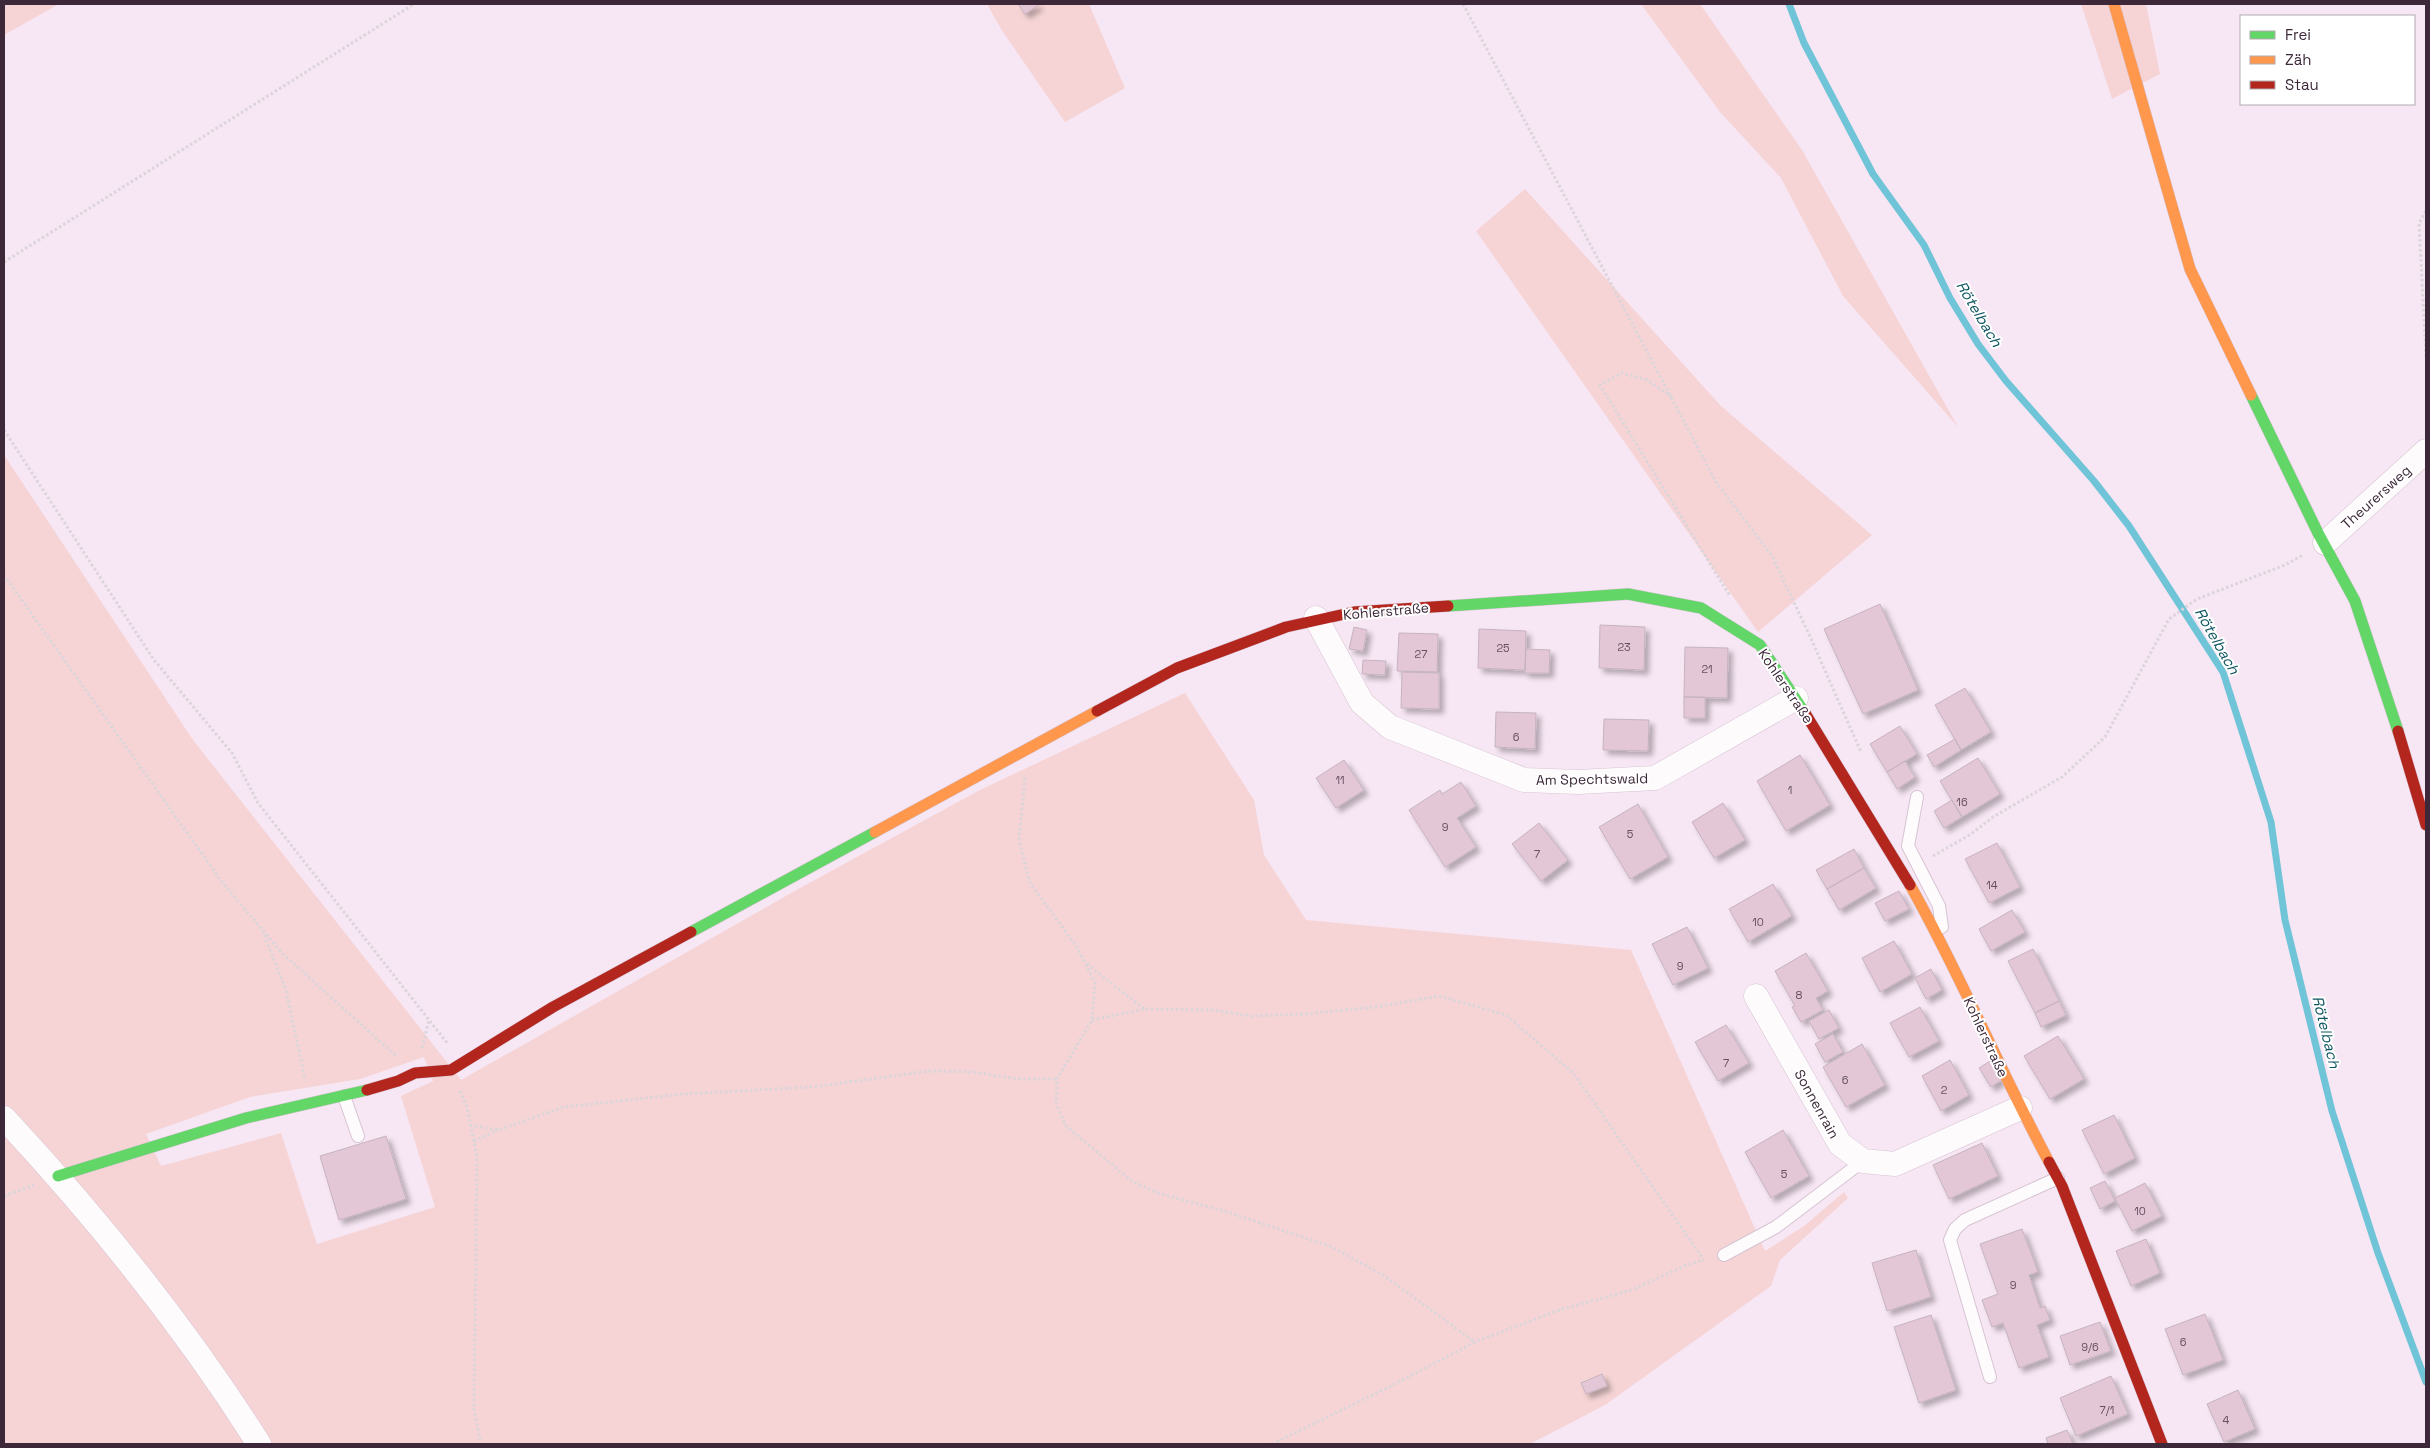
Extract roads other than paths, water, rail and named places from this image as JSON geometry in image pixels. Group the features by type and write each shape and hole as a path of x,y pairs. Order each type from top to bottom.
{"street":[{"path":"2114,4 2190,269 2322,538 2355,601 2402,744 2426,825"},
{"name":"Theurersweg","path":"2322,538 2426,451"},
{"name":"Kohlerstraße","path":"344,1096 398,1081 415,1073 451,1070 553,1007 1178,668 1260,635 1316,618 1354,612 1628,594 1701,608 1760,645 1796,698 1911,886 1946,952 2020,1108 2058,1178 2162,1444"},
{"name":"Am Spechtswald","path":"1316,618 1362,703 1390,727 1524,780 1578,782 1655,778 1796,698"},
{"name":"Sonnenrain","path":"1756,996 1840,1144 1863,1161"},
{"path":"58,1176 246,1118 344,1096"},
{"path":"1863,1161 1894,1164 2020,1108"},
{"path":"4,1118 58,1176 167,1310 259,1444"}],"lane":[{"path":"1917,797 1908,846 1939,906 1946,952"},
{"path":"344,1096 358,1136"},
{"path":"1724,1255 1776,1228 1863,1161"},
{"path":"1990,1377 1950,1240 1955,1229 1965,1220 2058,1178"}],"waterway":[{"name":"Rötelbach","path":"1789,4 1804,43 1873,174 1924,245 1950,298 1978,344 2006,381 2094,481 2129,526 2223,672 2271,822 2285,920 2332,1111 2378,1253 2426,1382"}]}
